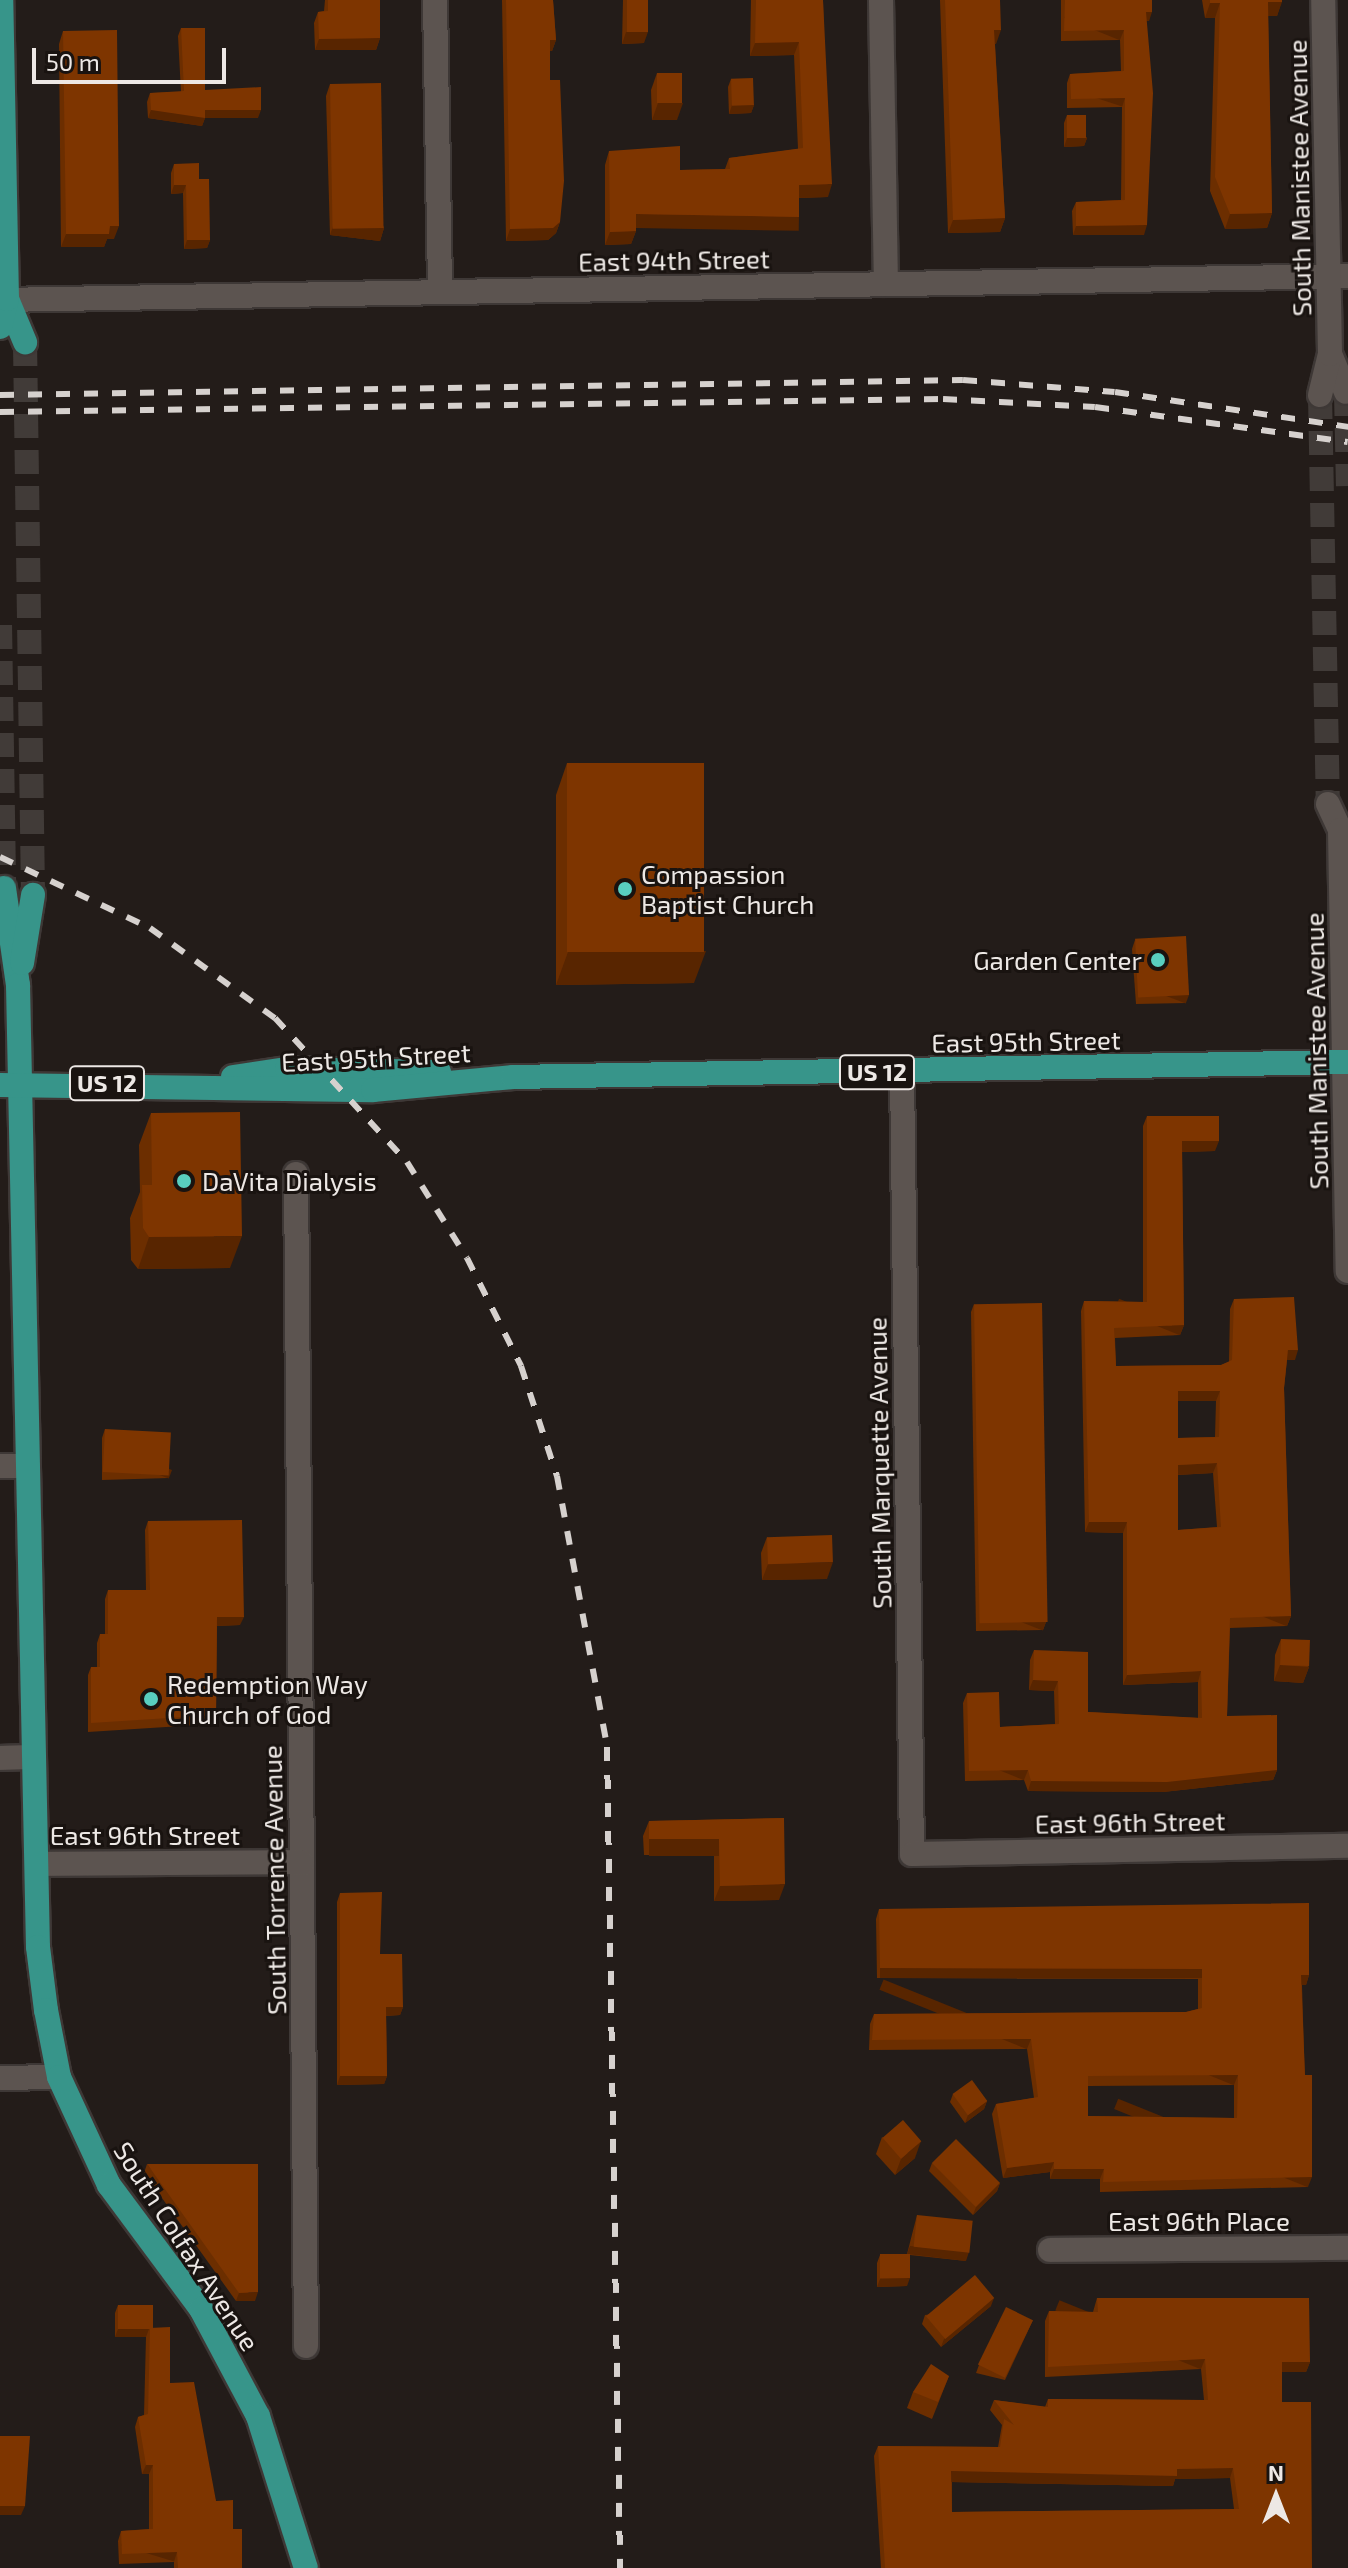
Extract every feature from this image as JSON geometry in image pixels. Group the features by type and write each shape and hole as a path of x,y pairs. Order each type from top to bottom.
{"main road":[{"path":"0,327 4,300 1,0"},
{"path":"4,300 25,342"},
{"name":"South Colfax Avenue","path":"4,888 18,985"},
{"name":"South Colfax Avenue","path":"33,895 18,985 10,1085 28,1466 38,1947 59,2077 109,2185 230,2359 276,2457 306,2568"},
{"name":"East 95th Street","path":"10,1085 195,1082 316,1068 513,1077 1346,1062"}],"street":[{"path":"435,0 440,292"},
{"path":"881,0 886,284"},
{"name":"South Manistee Avenue","path":"1320,395 1330,354 1338,276 1323,0"},
{"name":"East 94th Street","path":"4,300 1338,276"},
{"name":"South Manistee Avenue","path":"1330,354 1346,392"},
{"name":"South Manistee Avenue","path":"1339,816 1348,1271"},
{"name":"South Marquette Avenue","path":"902,1071 912,1854"},
{"name":"South Torrence Avenue","path":"296,1174 306,2346"},
{"path":"0,1466 28,1466"},
{"path":"0,1758 34,1757"},
{"name":"East 96th Street","path":"912,1854 1348,1846"},
{"name":"East 96th Street","path":"37,1864 302,1862"},
{"path":"0,2078 59,2077"},
{"name":"East 96th Place","path":"1050,2250 1348,2248"}],"building":[{"path":"328,0 380,0 380,38 319,39 318,12 328,11"},
{"path":"506,0 553,0 556,40 550,40 550,80 560,80 564,181 560,222 553,228 510,229"},
{"path":"627,0 648,0 648,32 627,32"},
{"path":"756,0 823,0 832,184 799,185 799,217 636,214 636,231 610,232 609,151 680,146 680,170 730,169 729,158 803,148 799,42 755,43"},
{"path":"945,0 1000,0 1001,30 994,30 1005,218 953,220"},
{"path":"1065,0 1152,0 1152,12 1146,12 1153,93 1147,225 1076,226 1076,202 1125,200 1125,98 1071,99 1070,74 1124,71 1124,30 1064,31"},
{"path":"1210,0 1282,0 1268,2 1272,213 1230,214 1215,177 1220,3 1210,3"},
{"path":"181,28 205,28 205,90 261,87 261,110 205,110 205,118 151,110 150,93 184,91"},
{"path":"117,30 119,226 110,226 109,234 66,234 63,31"},
{"path":"657,73 682,73 682,103 657,103"},
{"path":"753,78 754,105 732,106 731,79"},
{"path":"381,83 384,228 333,229 330,84"},
{"path":"1067,115 1086,115 1086,138 1067,138"},
{"path":"199,163 199,179 209,179 210,240 187,240 186,185 174,185 174,164"},
{"name":"Compassion Baptist Church","path":"567,763 704,763 704,952 567,952"},
{"path":"1186,936 1189,995 1138,998 1135,939"},
{"name":"DaVita Dialysis","path":"240,1112 242,1236 149,1237 143,1228 142,1185 152,1185 151,1113"},
{"path":"1147,1116 1219,1116 1219,1141 1182,1141 1184,1325 1114,1328 1116,1366 1221,1365 1232,1360 1234,1299 1294,1297 1298,1350 1288,1350 1284,1388 1291,1616 1230,1618 1227,1716 1277,1715 1277,1770 1167,1782 1031,1781 1028,1770 969,1771 967,1693 999,1692 1000,1727 1059,1724 1058,1681 1033,1680 1034,1650 1088,1652 1088,1712 1202,1718 1201,1671 1127,1675 1127,1522 1089,1522 1084,1301 1147,1302","holes":["1178,1391 1220,1391 1219,1437 1178,1438","1217,1463 1221,1527 1178,1530 1178,1465"]},
{"path":"1042,1303 1048,1622 980,1623 974,1304"},
{"path":"105,1429 171,1432 169,1475 103,1472"},
{"path":"242,1520 244,1617 217,1617 216,1715 91,1723 91,1667 100,1667 100,1634 108,1634 108,1590 150,1590 148,1521"},
{"path":"832,1535 833,1562 768,1564 767,1537"},
{"path":"1281,1639 1310,1640 1309,1666 1280,1665"},
{"path":"784,1818 785,1884 720,1886 719,1839 649,1839 649,1821"},
{"path":"382,1892 380,1954 402,1954 403,2007 386,2007 387,2076 340,2076 340,1893"},
{"path":"1309,1903 1309,1975 1301,1975 1305,2075 1312,2075 1312,2177 1103,2182 1104,2169 1054,2169 1054,2162 1007,2168 996,2104 1038,2097 1031,2039 872,2040 874,2014 1186,2012 1202,2008 1202,1969 880,1968 879,1909","holes":["1238,2075 1237,2118 1088,2116 1088,2076"]},
{"path":"972,2080 987,2101 968,2115 953,2094"},
{"path":"903,2120 921,2141 901,2159 883,2138"},
{"path":"956,2139 1000,2183 976,2207 932,2163"},
{"path":"147,2164 258,2164 258,2292 239,2293"},
{"path":"917,2215 973,2221 969,2253 914,2247"},
{"path":"880,2254 910,2254 910,2278 880,2278"},
{"path":"975,2275 994,2298 945,2339 926,2316"},
{"path":"1097,2298 1309,2298 1310,2362 1282,2362 1282,2402 1311,2402 1312,2568 885,2568 878,2446 1000,2447 1004,2419 1014,2425 994,2400 1048,2407 1048,2399 1208,2400 1205,2359 1048,2367 1049,2311 1098,2312","holes":["1233,2468 1239,2509 952,2512 951,2471 1177,2476 1177,2469"]},
{"path":"118,2305 153,2305 153,2328 118,2329"},
{"path":"1006,2307 1033,2320 1005,2378 978,2365"},
{"path":"170,2327 170,2383 194,2382 216,2501 233,2500 233,2529 242,2529 242,2568 178,2568 177,2552 122,2554 121,2531 153,2529 153,2465 146,2465 138,2417 148,2414 150,2328"},
{"path":"931,2364 949,2376 938,2402 913,2392"},
{"path":"0,2436 30,2436 25,2506 0,2506"}],"tunnel":[{"path":"25,342 33,895"},
{"path":"1346,392 1348,486"},
{"path":"1320,395 1328,804"},
{"path":"0,625 4,888"}],"railway":[{"path":"0,395 963,380 1115,392 1348,427"},
{"path":"0,412 943,399 1095,407 1348,442"},
{"path":"0,857 150,928 275,1018 407,1162 467,1258 521,1366 557,1476 607,1747 620,2568"}],"place":[{"name":"Compassion Baptist Church","path":"625,889"},
{"name":"Garden Center","path":"1158,960"},
{"name":"DaVita Dialysis","path":"184,1181"},
{"name":"Redemption Way Church of God","path":"151,1699"}]}
